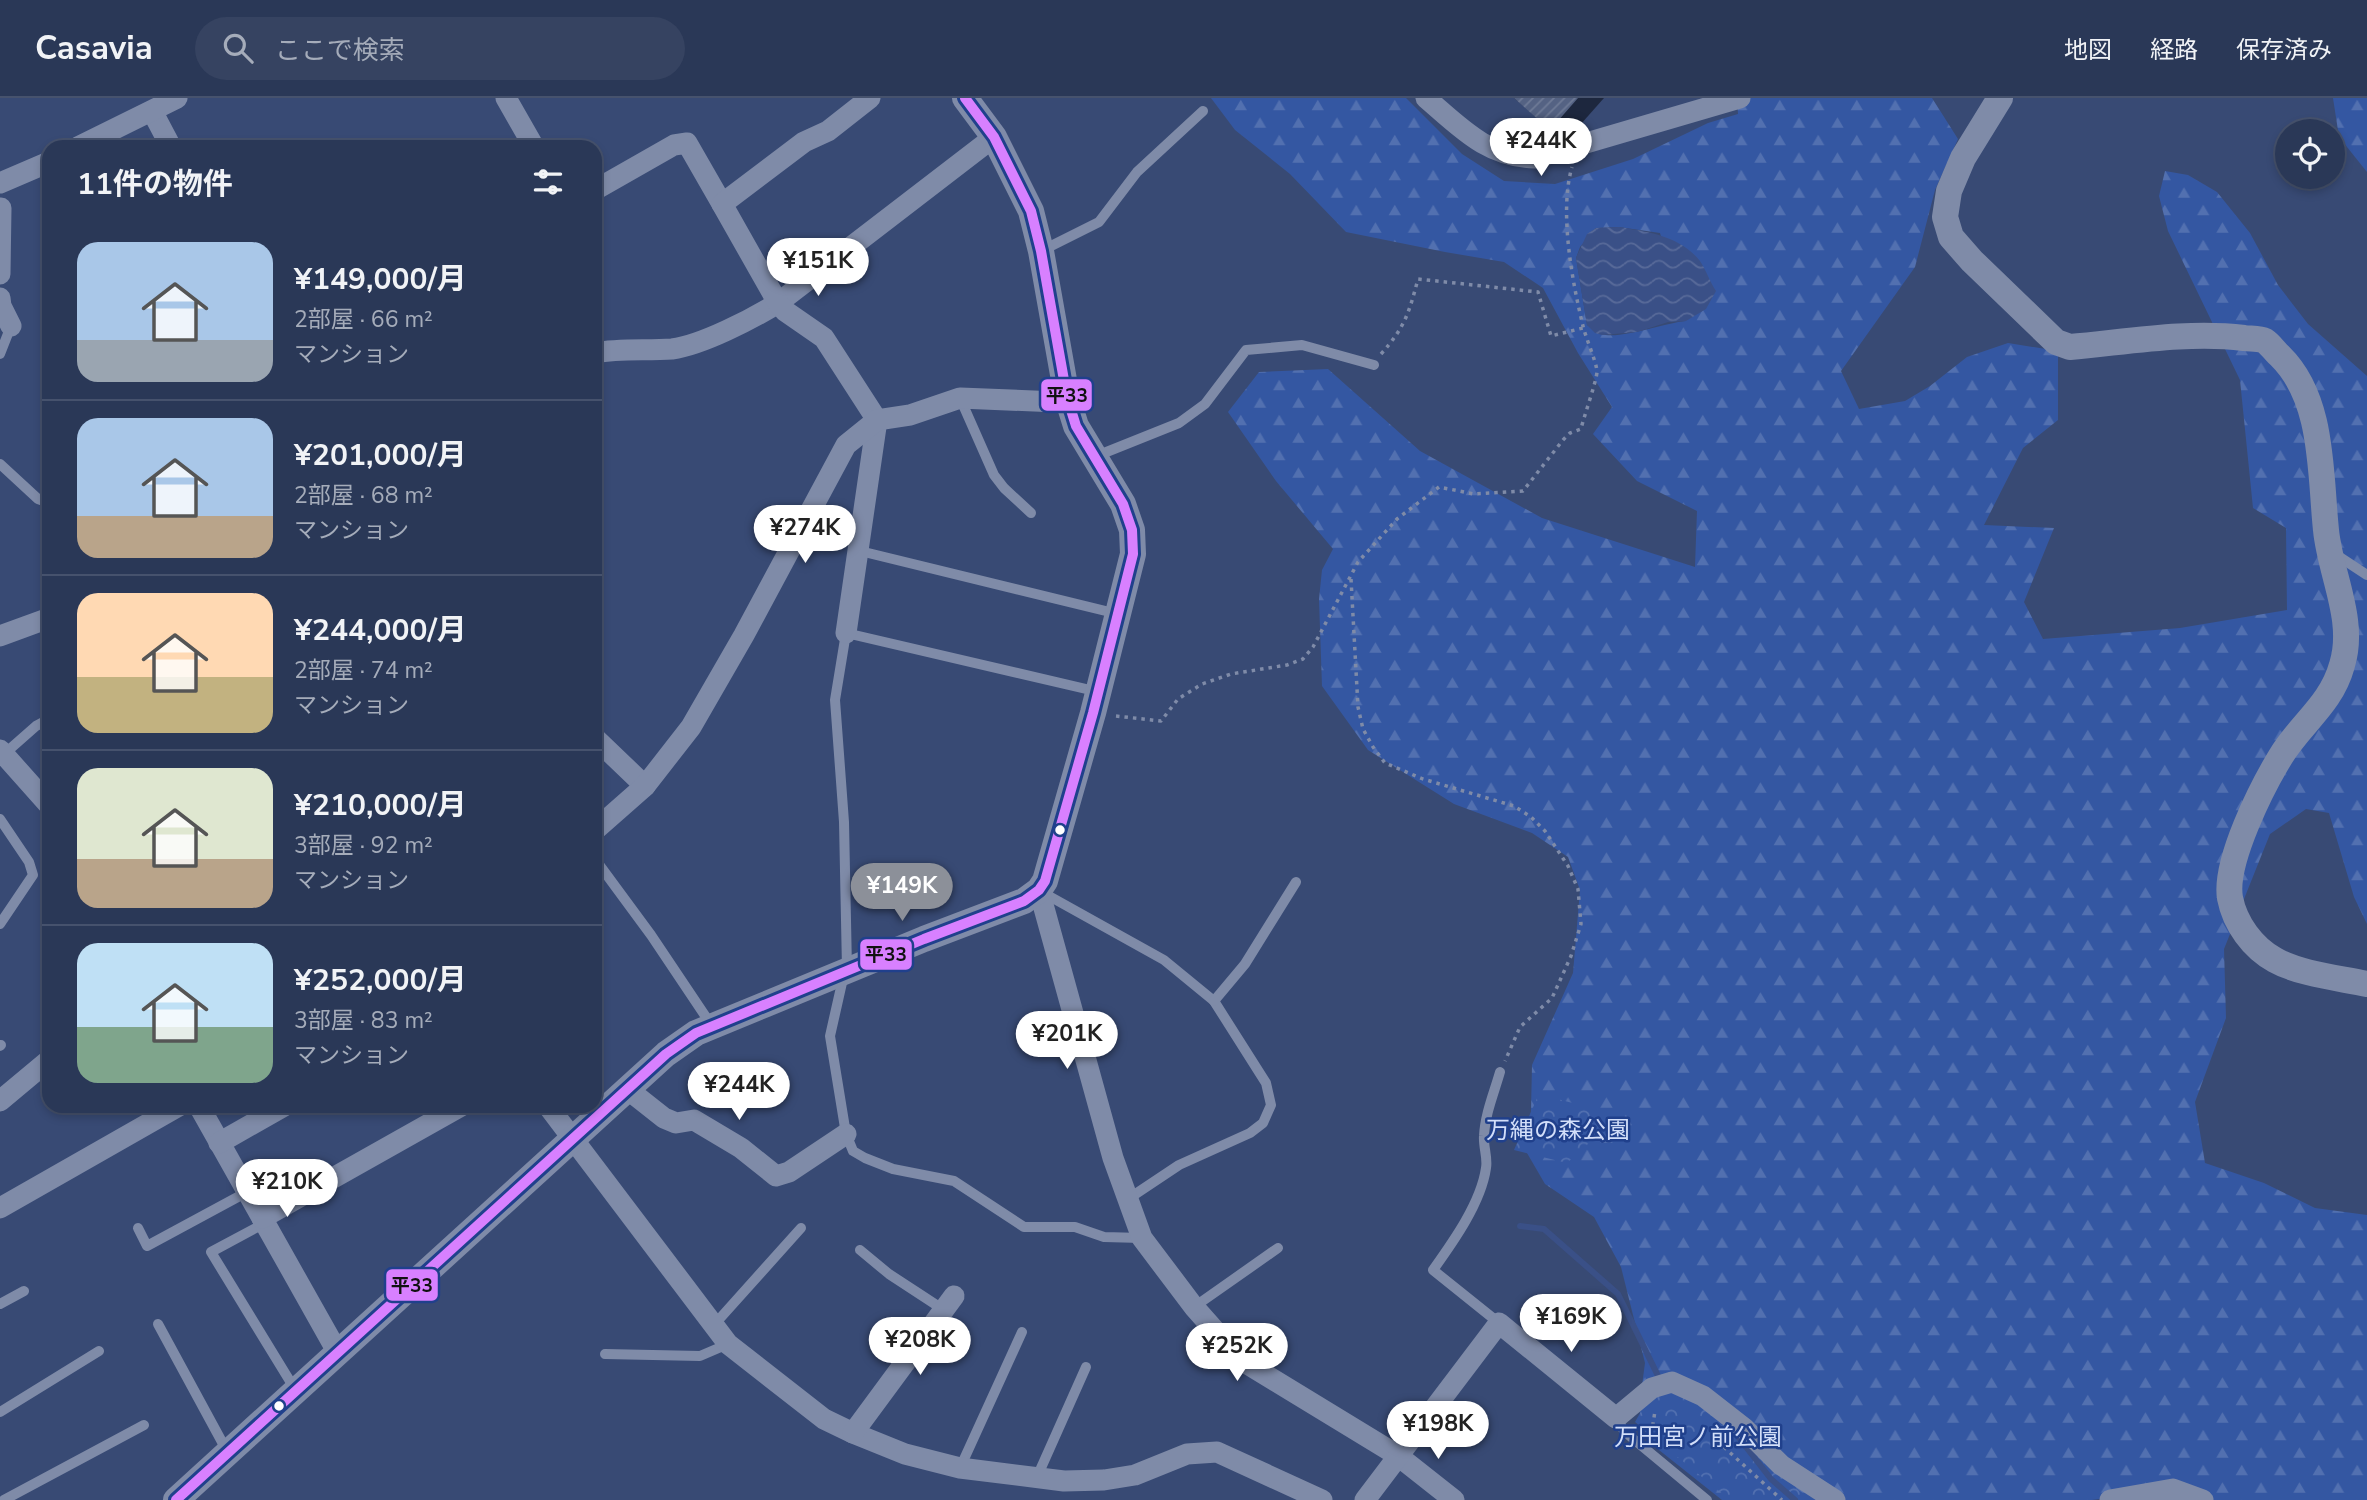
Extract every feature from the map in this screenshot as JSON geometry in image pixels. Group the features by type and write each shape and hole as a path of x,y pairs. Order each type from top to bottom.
{"street":[{"path":"92,140 177,98"},
{"path":"506,98 530,140"},
{"path":"722,204 804,142 828,131 870,98"},
{"path":"602,1110 666,1054 696,1032 1024,901 1039,890 1045,881 1096,702 1133,554 1132,530 1123,504 1076,426 1067,397 1041,251 1031,211 993,137 965,98"},
{"path":"1426,98 1488,148 1514,158 1535,158 1740,98"},
{"path":"2000,98 1963,158 1949,191 1945,217 1951,237 1972,261 2056,342 2070,347 2218,335 2264,341 2287,363 2303,387 2315,429 2327,549 2346,632 2343,662 2334,689 2282,754 2246,824 2232,871 2230,898 2241,929 2256,947 2275,961 2367,984"},
{"path":"152,111 167,140"},
{"path":"602,353 675,348 701,341 778,303 993,137"},
{"path":"602,186 674,145 687,143 778,303 785,311 824,338 877,420 846,633"},
{"path":"0,183 42,165"},
{"path":"0,204 0,274"},
{"path":"0,298 11,326"},
{"path":"602,824 645,786 691,727 744,635 846,445 877,420 910,415 960,398 1058,402 1067,397"},
{"path":"0,636 42,621"},
{"path":"602,745 645,786"},
{"path":"1,754 42,798"},
{"path":"1039,890 1113,1158 1142,1238 1194,1307 1241,1360 1397,1455 1454,1500"},
{"path":"0,1101 42,1066"},
{"path":"626,1088 664,1118 676,1123 694,1120 741,1148 776,1175 789,1172 846,1135"},
{"path":"0,1208 167,1113"},
{"path":"203,1113 338,1353"},
{"path":"219,1143 272,1113"},
{"path":"264,1220 449,1113"},
{"path":"553,1113 727,1344 824,1419 905,1454 960,1468 1037,1477 1062,1490 1135,1475 1187,1454 1217,1452 1322,1500"},
{"path":"176,1500 599,1113"},
{"path":"853,1433 949,1303"},
{"path":"1365,1500 1499,1323 1616,1418 1652,1388 1672,1382 1703,1396 1744,1428 1781,1465 1835,1500"},
{"path":"2110,1500 2173,1489 2203,1500"}],"lane":[{"path":"1041,251 1099,222 1137,172 1203,111"},
{"path":"0,354 11,326"},
{"path":"1094,457 1179,423 1205,404 1246,350 1302,345 1374,365"},
{"path":"960,398 994,475 1031,513"},
{"path":"0,464 42,500"},
{"path":"2327,549 2367,575"},
{"path":"860,551 1118,614"},
{"path":"1096,702 846,633 835,700 844,822 846,972 830,1037 846,1135 853,1151 893,1170 954,1181 1024,1227 1075,1227 1104,1237 1142,1238"},
{"path":"1,754 42,723"},
{"path":"0,819 29,862 33,875 0,924"},
{"path":"602,868 712,1026"},
{"path":"1214,1001 1245,964 1296,883"},
{"path":"1039,890 1164,960 1214,1001 1266,1083 1271,1105 1263,1123 1250,1133 1180,1165 1128,1199"},
{"path":"1499,1323 1433,1270 1456,1237 1477,1196 1486,1168 1483,1138 1489,1106 1500,1072"},
{"path":"138,1228 147,1246 247,1192"},
{"path":"264,1220 211,1252 296,1391"},
{"path":"714,1325 801,1228"},
{"path":"1194,1307 1278,1248"},
{"path":"860,1250 889,1274 949,1303"},
{"path":"0,1304 24,1290"},
{"path":"158,1324 228,1453"},
{"path":"960,1468 1022,1332"},
{"path":"605,1354 700,1356 727,1344"},
{"path":"0,1412 99,1351"},
{"path":"1037,1477 1086,1367"},
{"path":"1616,1418 1625,1432 1707,1500"},
{"path":"4,1500 144,1426"}],"path":[{"path":"1096,702 1161,721 1178,699 1202,684 1231,674 1287,665 1303,659 1313,647 1358,562 1376,540 1413,505 1439,487 1474,494 1523,491 1563,440 1570,433 1581,429 1597,371 1583,328 1569,243 1566,202 1567,184 1573,164"},
{"path":"1374,365 1407,320 1418,279 1538,292 1551,336 1583,328"},
{"path":"1351,579 1358,707 1363,729 1385,764 1514,806 1531,817 1557,848 1578,889 1581,924 1571,956 1552,998 1520,1027 1500,1072"},
{"path":"1652,1430 1655,1411 1661,1405"},
{"path":"1712,1429 1726,1449 1782,1500"}],"green space":[{"path":"1211,98 1406,98 1462,154 1504,181 1555,184 1633,159 1708,123 1738,114 1737,98 1932,98 1958,139 1935,190 1915,267 1841,371 1859,409 1905,401 1930,386 1967,357 2008,343 2058,351 2058,420 2023,448 1984,525 2054,528 2024,602 2043,639 2180,628 2287,610 2286,528 2253,508 2240,380 2168,231 2159,196 2165,171 2188,175 2217,192 2250,233 2278,285 2308,324 2367,376 2367,924 2354,897 2329,813 2306,809 2270,834 2224,949 2226,1018 2195,1102 2205,1163 2264,1183 2315,1208 2367,1215 2367,1500 2185,1500 2177,1488 2092,1500 1722,1500 1659,1450 1643,1429 1639,1408 1645,1363 1621,1267 1594,1217 1545,1184 1527,1153 1532,1065 1573,973 1580,890 1568,857 1532,833 1454,804 1368,750 1322,686 1319,599 1322,570 1333,549 1276,481 1228,412 1259,372 1328,369 1420,451 1542,518 1695,567 1697,511 1637,481 1593,434 1612,407 1578,353 1543,288 1504,262 1346,232 1290,174 1235,130","holes":["1619,227 1660,233 1686,321 1619,335 1601,334 1587,325 1576,258 1580,247 1596,228"]},
{"path":"2333,98 2367,98 2367,172 2345,144 2345,119 2336,119"},
{"name":"万縄の森公園","path":"1539,1094 1591,1108 1589,1143 1567,1163 1514,1150"},
{"name":"万田宮ノ前公園","path":"1661,1391 1684,1394 1721,1416 1776,1473 1812,1500 1730,1500 1635,1422 1648,1399"}],"water":[{"path":"1619,227 1663,236 1692,253 1700,261 1716,291 1706,309 1686,321 1668,322 1637,332 1602,335 1595,333 1587,325 1576,258 1587,234 1596,228"}],"building":[{"path":"1514,98 1578,98 1550,130"}],"waterway":[{"path":"1520,1226 1544,1229 1618,1294 1661,1382"},
{"path":"1732,1429 1771,1479 1795,1500"}],"transit line":[{"name":"平33","path":"602,1112 666,1054 696,1033 1024,901 1039,890 1045,881 1093,713 1133,554 1132,530 1123,504 1076,426 1067,397 1041,251 1031,211 994,137 965,98"},
{"name":"平33","path":"176,1500 601,1113"}]}
